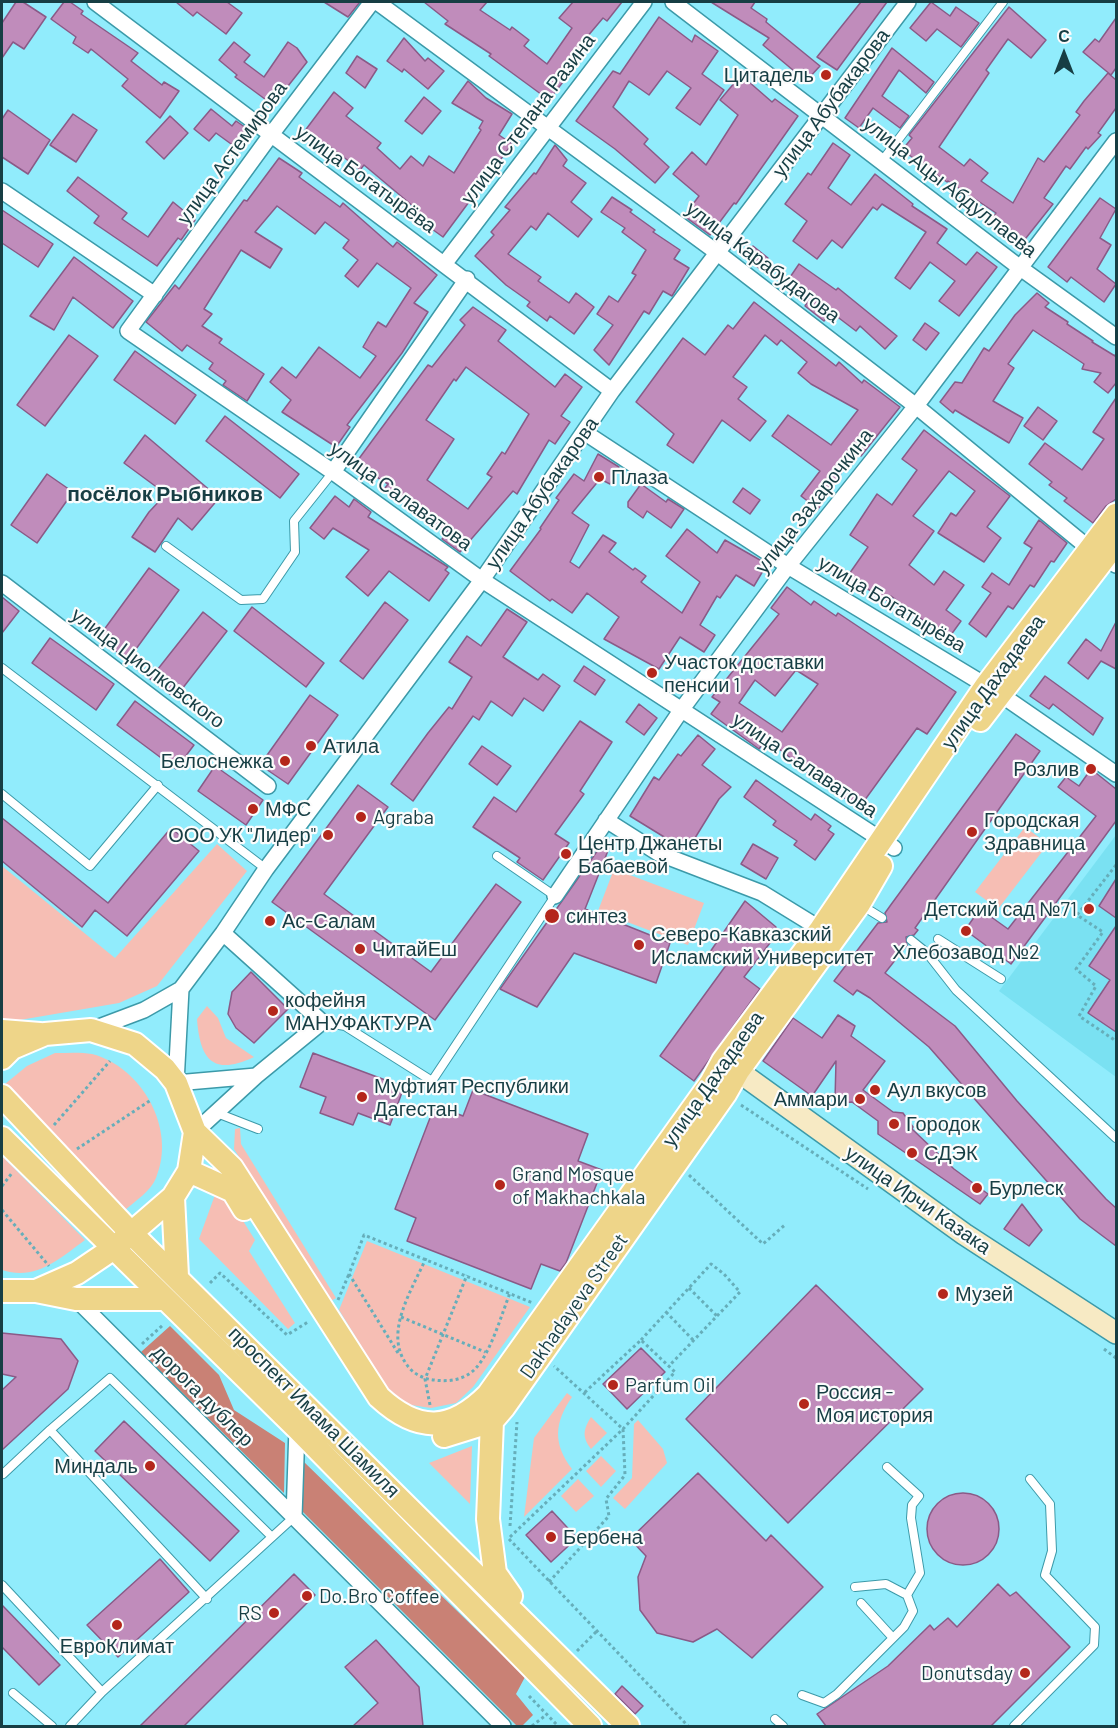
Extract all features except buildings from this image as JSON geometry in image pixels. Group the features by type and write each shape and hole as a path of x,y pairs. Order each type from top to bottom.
{"main road":[{"name":"улица Дахадаева","path":"195,1132 232,1168 318,1316 379,1397 397,1414 423,1424 451,1421 471,1411 502,1375 711,1083 731,1066 828,933 993,690 1107,553 1116,515"},
{"path":"828,933 859,904 888,844"},
{"name":"улица Абубакарова","path":"2,1058 12,1048 45,1034 91,1030 135,1044 165,1069 176,1083 195,1132 189,1171 173,1197 114,1248 77,1273 36,1291 2,1291"},
{"path":"2,1032 45,1034"},
{"name":"улица Ирчи Казака","path":"731,1066 964,1234 1116,1333"},
{"name":"Dakhadayeva Street","path":"492,1421 725,1094 731,1066"},
{"name":"проспект Имама Шамиля","path":"2,1096 131,1233 177,1276 628,1726"},
{"name":"проспект Имама Шамиля","path":"2,1138 297,1428 590,1726"},
{"path":"189,1171 233,1191 318,1316 371,1402 388,1418 419,1435 449,1436 492,1421 488,1519 495,1573 535,1632"},
{"path":"173,1197 177,1276"},
{"path":"36,1291 76,1299 165,1299"}],"street":[{"name":"улица Богатырёва","path":"95,2 270,136 446,263 612,391"},
{"name":"улица Астемирова","path":"128,331 270,136 372,2"},
{"name":"улица Карабудагова","path":"377,2 719,254 1107,553"},
{"name":"улица Степана Разина","path":"446,263 644,2"},
{"name":"улица Ацы Абдуллаева","path":"673,2 821,113 1019,267 1116,337"},
{"name":"улица Абубакарова","path":"91,1030 144,1010 181,988 223,933 266,869 482,580 612,391 719,254 821,113 908,2"},
{"name":"улица Захарочкина","path":"555,896 682,709 788,566 916,406 1116,141"},
{"path":"2,191 155,295"},
{"path":"333,472 467,279"},
{"name":"улица Салаватова","path":"128,331 333,472 482,580 888,844"},
{"name":"улица Богатырёва","path":"584,432 788,566 993,690 1116,774"},
{"name":"улица Циолковского","path":"2,583 268,786"},
{"path":"606,820 658,853 762,893 828,933"},
{"path":"195,1132 256,1076 322,1022 223,933"},
{"name":"улица Абубакарова","path":"176,1083 181,988"},
{"path":"176,1083 256,1076"},
{"name":"дорога дублер","path":"76,1299 502,1726"},
{"path":"297,1428 297,1520"}],"lane":[{"path":"882,161 1003,2"},
{"path":"166,546 241,600 263,599 295,552 294,521 333,472"},
{"path":"2,668 266,869"},
{"path":"2,794 90,866 158,785"},
{"path":"322,1022 345,1026 432,1081 555,896 497,855"},
{"path":"859,904 882,918"},
{"path":"938,939 1000,979"},
{"path":"911,940 927,953 956,990 1116,1138"},
{"path":"217,1113 258,1129"},
{"path":"3,1474 110,1378 272,1537"},
{"path":"50,1430 207,1599"},
{"path":"888,1467 919,1496 912,1506 911,1518 920,1573 907,1595"},
{"path":"1014,1726 1094,1645 1095,1627 1045,1575 1052,1551 1050,1504 1030,1479"},
{"path":"70,1726 102,1692 207,1599 272,1537 297,1520"},
{"path":"802,1695 824,1703 837,1694 893,1638 913,1611 907,1595 886,1584 855,1587"},
{"path":"2,1585 102,1692"},
{"path":"861,1603 893,1638"},
{"path":"13,1693 52,1726"},
{"path":"776,1719 783,1726"}],"path":[{"path":"1116,865 1077,915 1103,932 1076,969 1096,986 1079,1016 1116,1041"},
{"path":"49,1131 110,1061"},
{"path":"70,1154 151,1100"},
{"path":"2,1186 15,1170"},
{"path":"688,1173 763,1244 786,1224"},
{"path":"2,1210 49,1266"},
{"path":"210,1283 220,1273 287,1335 334,1308 364,1235 536,1304 530,1313"},
{"path":"398,1353 397,1336 401,1316 426,1258"},
{"path":"584,1393 641,1340 711,1264 724,1274 740,1292 669,1366"},
{"path":"349,1274 410,1369 425,1379 447,1382 464,1377 477,1368 510,1293"},
{"path":"433,1413 425,1379 467,1275"},
{"path":"689,1288 717,1316"},
{"path":"666,1312 694,1341"},
{"path":"401,1316 485,1352"},
{"path":"131,1354 165,1323"},
{"path":"509,1538 623,1429 675,1372 641,1340"},
{"path":"549,1582 609,1516 606,1499 625,1475 623,1429 554,1366"},
{"path":"517,1418 509,1538 688,1726"},
{"path":"572,1656 597,1631"},
{"path":"529,1696 558,1726"},
{"path":"532,1726 546,1715"}],"shaded area":[{"path":"1025,827 1048,844 998,909 975,892"},
{"name":"Детский сад №71","path":"1116,835 1116,1077 999,991"},
{"path":"217,844 247,871 157,986 119,1003 14,1021 2,1020 2,866 115,958"},
{"path":"614,869 704,903 688,945 598,911"},
{"path":"207,1006 218,1018 226,1038 254,1057 229,1065 212,1061 202,1045 197,1019"},
{"path":"55,1053 92,1054 110,1061 140,1086 151,1102 162,1140 161,1159 156,1178 150,1187 124,1211 5,1084 27,1066"},
{"path":"240,1128 241,1144 336,1298 331,1301 234,1149 235,1129"},
{"path":"2,1156 85,1240 56,1261 26,1273 2,1270"},
{"path":"216,1192 230,1200 255,1240 249,1251 295,1323 288,1329 199,1239"},
{"path":"367,1241 530,1307 473,1387 456,1403 431,1408 411,1405 392,1396 339,1310"},
{"path":"170,1326 219,1375 234,1410 285,1443 284,1493 141,1352"},
{"path":"567,1393 572,1397 562,1416 558,1433 561,1451 572,1469 524,1517 534,1438"},
{"path":"591,1417 607,1433 591,1449 586,1441 585,1433"},
{"path":"638,1420 663,1449 667,1463 625,1509 613,1498 632,1478 634,1424"},
{"path":"472,1446 470,1504 429,1463"},
{"path":"601,1456 616,1471 601,1487 586,1471"},
{"path":"303,1461 525,1677 516,1694 533,1715 522,1726 517,1726 302,1511"},
{"path":"578,1479 594,1496 576,1512 561,1496"}],"place":[{"name":"Цитадель","path":"826,75"},
{"name":"Плаза","path":"599,477"},
{"name":"Участок доставки пенсии 1","path":"652,673"},
{"name":"Атила","path":"311,746"},
{"name":"Белоснежка","path":"285,761"},
{"name":"Розлив","path":"1091,769"},
{"name":"МФС","path":"253,809"},
{"name":"Agraba","path":"361,817"},
{"name":"Городская Здравница","path":"972,832"},
{"name":"ООО УК \"Лидер\"","path":"328,835"},
{"name":"Центр Джанеты Бабаевой","path":"566,854"},
{"name":"Детский сад №71","path":"1089,909"},
{"name":"синтез","path":"552,916"},
{"name":"Ас-Салам","path":"270,921"},
{"name":"Хлебозавод №2","path":"966,931"},
{"name":"Северо-Кавказский Исламский Университет","path":"639,945"},
{"name":"ЧитайЕш","path":"360,949"},
{"name":"кофейня МАНУФАКТУРА","path":"273,1011"},
{"name":"Аул вкусов","path":"875,1090"},
{"name":"Муфтият Республики Дагестан","path":"362,1097"},
{"name":"Аммари","path":"860,1099"},
{"name":"Городок","path":"894,1124"},
{"name":"СДЭК","path":"912,1153"},
{"name":"Grand Mosque of Makhachkala","path":"500,1185"},
{"name":"Бурлеск","path":"977,1188"},
{"name":"Музей","path":"943,1294"},
{"name":"Parfum Oil","path":"613,1385"},
{"name":"Россия - Моя история","path":"804,1404"},
{"name":"Миндаль","path":"150,1466"},
{"name":"Бербена","path":"551,1537"},
{"name":"Do.Bro Coffee","path":"307,1596"},
{"name":"RS","path":"274,1613"},
{"name":"ЕвроКлимат","path":"117,1625"},
{"name":"Donutsday","path":"1025,1673"}],"district":[{"name":"посёлок Рыбников","path":"165,494"}]}
